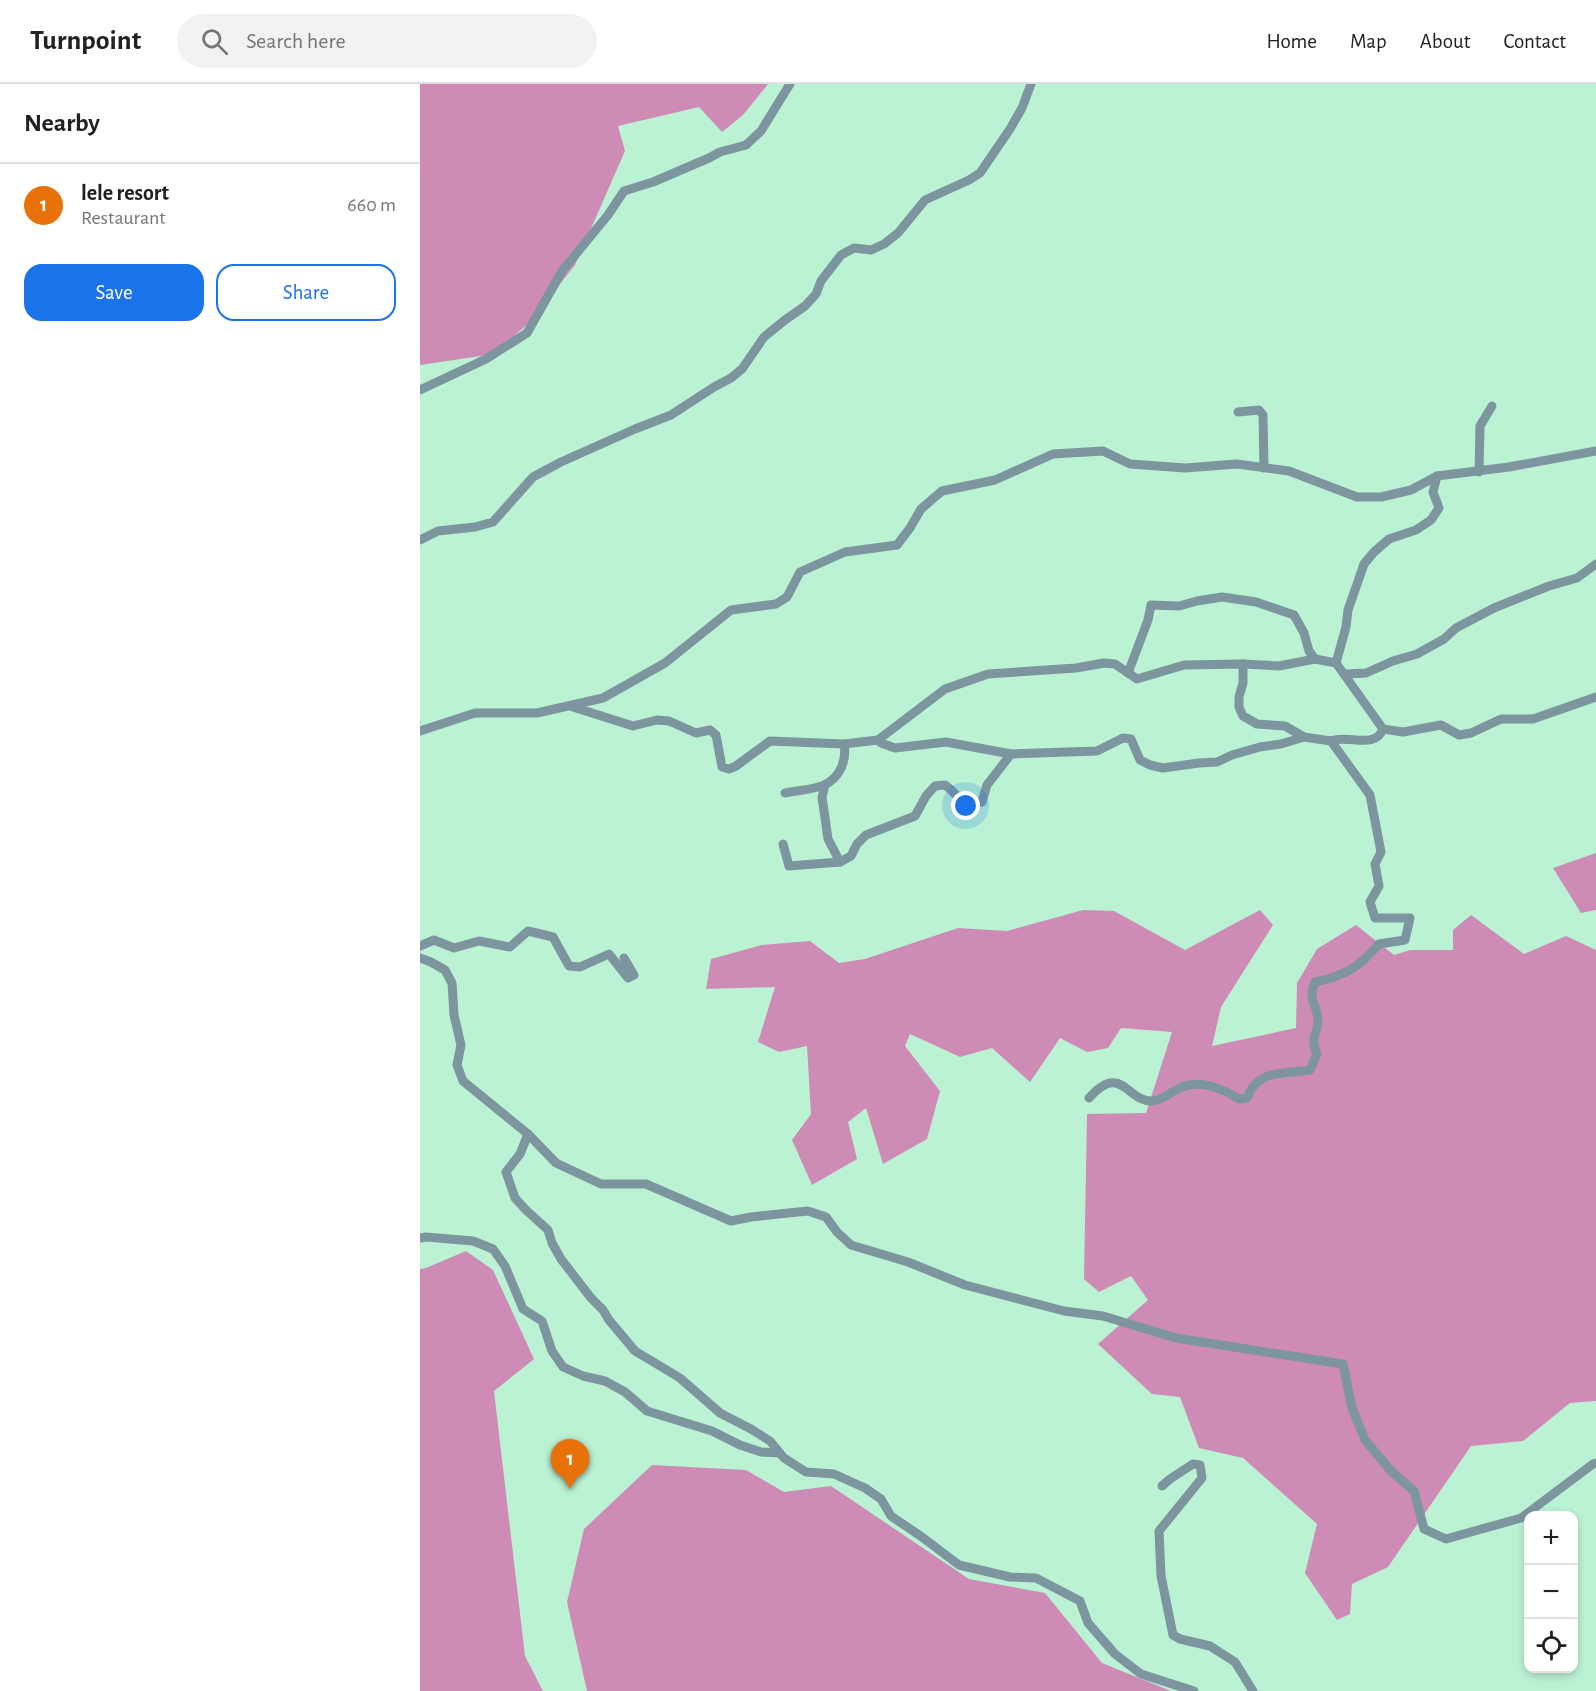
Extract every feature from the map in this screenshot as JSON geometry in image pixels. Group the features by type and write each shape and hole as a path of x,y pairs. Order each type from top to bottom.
{"street":[{"path":"420,390 486,359 527,333 562,272 608,215 624,191 653,182 720,152 746,145 761,130 790,84"},
{"path":"420,540 438,531 475,527 493,522 533,477 561,462 671,415 731,378 742,369 764,338 805,306 816,294 821,281 841,255 854,248 871,250 884,244 898,233 925,200 980,173 1010,129 1022,108 1031,84"},
{"path":"1479,472 1479,426 1492,406"},
{"path":"1238,412 1259,410 1263,415 1264,468"},
{"path":"420,731 474,713 537,712 603,698 665,663 731,610 776,604 788,597 800,572 844,552 897,545 921,509 942,491 995,480 1053,454 1103,451 1130,464 1185,468 1237,464 1289,471 1357,498 1411,490 1437,476 1479,472 1596,451"},
{"path":"1336,663 1346,627 1348,610 1364,564 1389,539 1416,530 1431,520 1439,508 1433,492 1437,476"},
{"path":"1345,675 1366,673 1393,661 1417,654 1444,639 1456,628 1494,608 1549,586 1577,578 1596,564"},
{"path":"1128,673 1148,620 1151,605 1179,606 1222,597 1256,602 1293,615 1315,659"},
{"path":"571,706 633,726 657,720 669,722 696,733 710,730 716,735 722,767 729,769 770,741 844,744 879,740 945,689 988,674 1076,668 1104,663 1115,664 1137,679 1184,666 1243,664 1279,666 1315,659 1336,663 1383,729 1403,732 1441,725 1459,735 1471,733 1501,719 1533,719 1596,697"},
{"path":"1243,664 1239,707 1243,716 1257,724 1285,726 1304,737 1331,741 1339,738 1375,740 1383,729"},
{"path":"879,740 881,743 896,748 946,742 1011,754 1097,751 1123,738 1131,739 1140,760 1163,768 1216,762 1260,747 1304,737"},
{"path":"1089,1098 1099,1086 1112,1083 1123,1085 1144,1101 1156,1101 1181,1087 1200,1085 1225,1090 1239,1100 1247,1098 1251,1086 1269,1075 1310,1070 1317,1054 1312,1043 1318,1021 1310,993 1315,982 1336,978 1367,958 1379,944 1405,940 1410,918 1375,918 1371,902 1379,886 1375,864 1381,852 1370,795 1331,741"},
{"path":"785,793 825,785 840,772 846,755 844,744"},
{"path":"783,844 789,866 840,862 850,856 866,835 915,816 926,796 935,786 945,784 959,799 969,804 982,802 987,785 1011,754"},
{"path":"825,785 822,798 828,839 840,862"},
{"path":"420,946 434,940 454,948 479,941 510,947 528,931 553,937 569,966 580,967 609,954 627,978 634,975 624,958"},
{"path":"421,959 432,962 445,970 453,983 454,1015 461,1045 458,1065 463,1081 528,1134 556,1164 601,1184 646,1184 731,1221 808,1212 826,1217 851,1245 908,1262 965,1284 1064,1311 1103,1316 1176,1338 1343,1364 1352,1408 1365,1440 1391,1471 1414,1491 1424,1529 1446,1539 1521,1518 1596,1464"},
{"path":"528,1134 520,1154 506,1172 515,1198 548,1230 561,1259 635,1351 680,1378 720,1413 770,1441 779,1453 806,1472 834,1474 865,1488 881,1499 891,1516 959,1565 1010,1577 1036,1578 1080,1600 1088,1623 1115,1654 1141,1674 1194,1691"},
{"path":"552,1243 560,1232"},
{"path":"420,1238 473,1241 493,1250 505,1266 524,1309 542,1321 552,1352 563,1367 583,1376 605,1381 625,1392 647,1411 712,1431 740,1445 761,1452 779,1453"},
{"path":"1162,1486 1193,1464 1200,1465 1202,1478 1159,1531 1161,1576 1173,1635 1180,1639 1210,1646 1235,1662 1253,1691"}],"shaded area":[{"path":"420,84 768,84 743,115 722,132 699,107 618,126 625,151 575,265 530,322 494,354 420,365"},
{"path":"1596,853 1596,910 1581,913 1553,868"},
{"path":"1083,910 1114,911 1185,950 1260,910 1273,925 1221,1007 1212,1046 1296,1028 1297,983 1317,949 1356,925 1394,955 1410,950 1453,950 1453,930 1471,915 1524,954 1566,936 1596,950 1596,1401 1570,1403 1523,1441 1471,1446 1388,1567 1352,1584 1350,1614 1337,1620 1305,1573 1317,1524 1243,1458 1199,1448 1180,1397 1152,1394 1098,1344 1148,1300 1131,1276 1099,1292 1084,1279 1087,1114 1146,1113 1172,1032 1121,1028 1108,1048 1087,1052 1060,1038 1030,1082 992,1048 960,1057 910,1034 905,1046 940,1091 927,1139 883,1164 866,1108 848,1122 857,1159 812,1185 792,1140 811,1114 807,1046 779,1052 758,1042 775,987 706,989 711,959 762,945 810,941 839,963 865,959 958,928 1007,931"},
{"path":"466,1251 493,1270 534,1359 494,1391 525,1656 543,1691 420,1691 420,1269"},
{"path":"652,1465 746,1470 784,1492 831,1486 969,1579 1045,1593 1102,1663 1171,1691 587,1691 567,1602 584,1529"}],"place":[{"name":"lele resort","path":"570,1489"}]}
